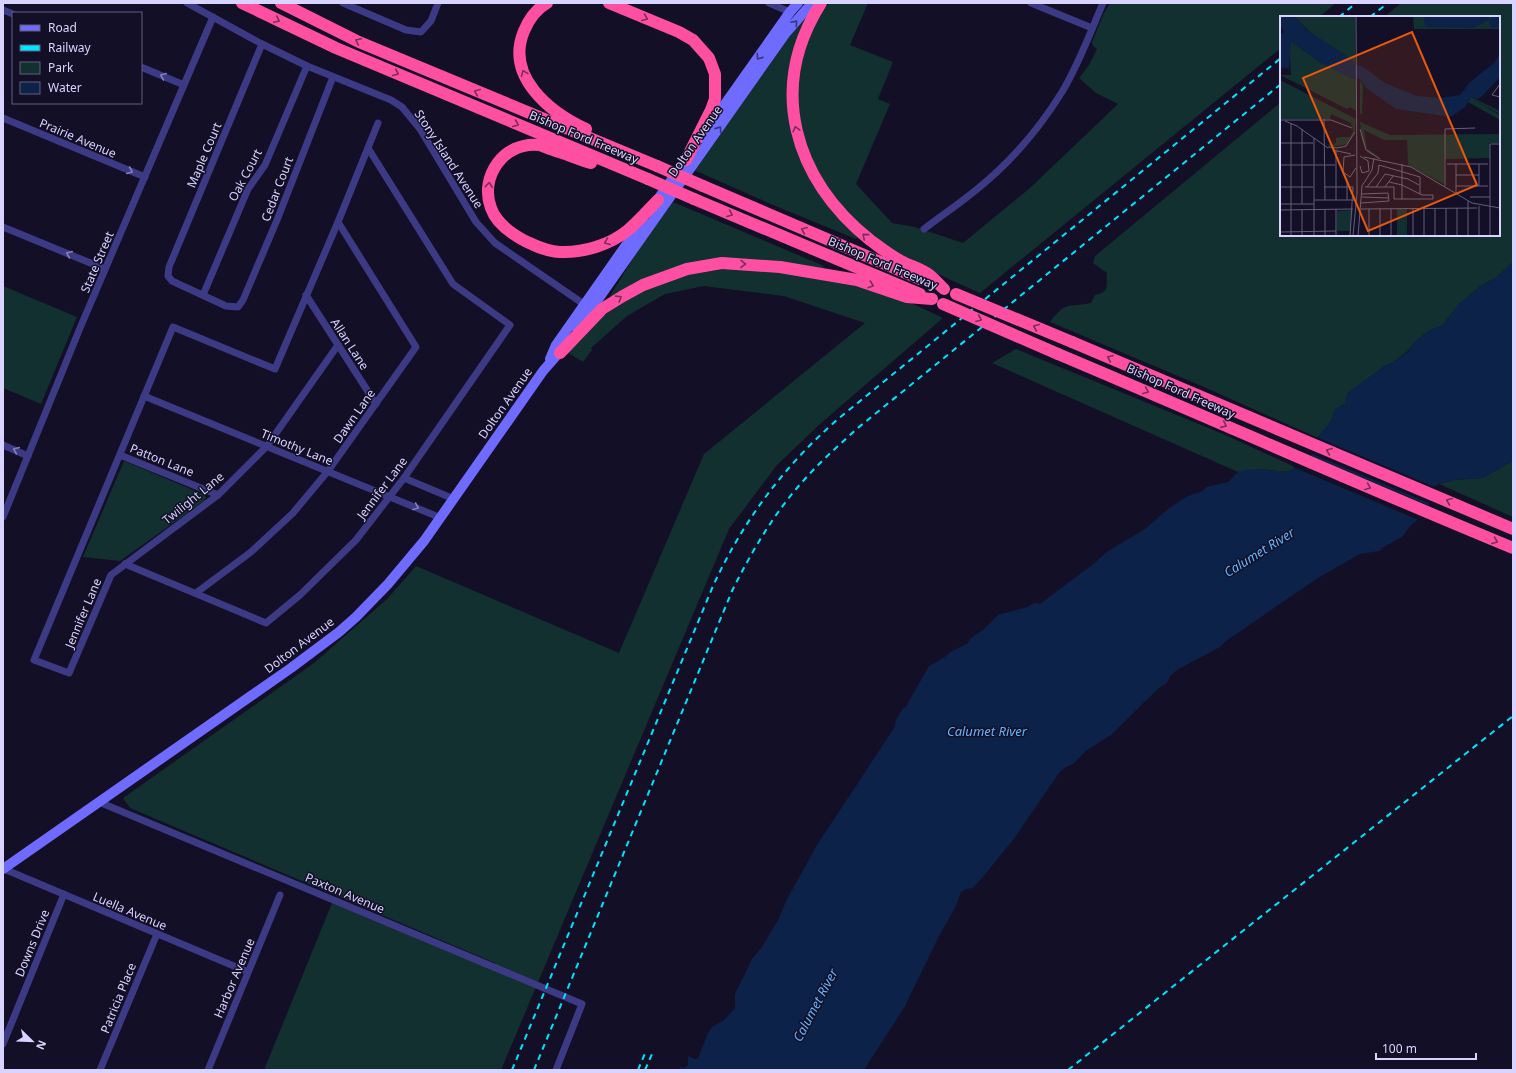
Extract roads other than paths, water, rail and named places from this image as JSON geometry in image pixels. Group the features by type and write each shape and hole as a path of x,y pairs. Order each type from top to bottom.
{"highway":[{"name":"Bishop Ford Freeway","path":"242,3 336,48 932,299 1255,439 1513,548"},
{"name":"Bishop Ford Freeway","path":"280,3 360,42 1513,528"},
{"path":"547,3 532,16 520,40 519,54 523,71 530,86 542,101 574,124 597,134 643,160"},
{"path":"609,3 679,32 693,40 709,58 715,74 715,99 686,160"},
{"path":"821,3 806,29 799,49 794,76 794,119 800,145 819,184 834,205 854,226 889,254 902,262 927,273 944,289"},
{"path":"642,177 612,170 539,145 523,146 508,152 495,165 489,179 488,195 491,208 498,222 517,237 531,244 559,252 585,250 611,242 628,230 658,200"},
{"path":"560,352 602,309 622,296 643,285 687,269 722,263 780,267 857,280 907,297 932,299"}],"street":[{"name":"Stony Island Avenue","path":"187,3 262,44 307,66 333,78 391,100 402,107 427,141 476,222 495,244 588,307"},
{"path":"343,3 406,30 421,32 431,20 438,3"},
{"path":"769,3 790,12"},
{"name":"Dolton Avenue","path":"3,869 286,672 339,632 388,584 406,564 441,518 543,371 560,352 658,200 790,12 798,3"},
{"name":"Dolton Avenue","path":"543,371 556,345 588,307 785,34 812,3"},
{"path":"1031,3 1092,28"},
{"path":"924,229 976,190 1013,156 1046,116 1062,92 1079,59 1102,3"},
{"name":"State Street","path":"3,517 213,17"},
{"name":"Maple Court","path":"203,295 172,281 168,276 169,268 262,44"},
{"name":"Oak Court","path":"203,295 248,189 265,165 307,66"},
{"path":"142,67 184,85"},
{"name":"Cedar Court","path":"203,295 226,306 238,307 243,300 277,220 333,78"},
{"name":"Prairie Avenue","path":"3,118 145,177"},
{"name":"Jennifer Lane","path":"368,148 453,284 510,325 404,478 356,540 300,595 266,623 125,564 111,575 69,673 34,660 173,327 276,369 378,123"},
{"name":"Dawn Lane","path":"196,593 251,552 293,513 328,471 416,347 338,222"},
{"path":"3,227 106,269"},
{"name":"Allan Lane","path":"306,295 376,404"},
{"name":"Twilight Lane","path":"125,564 218,495 267,446 338,345"},
{"name":"Timothy Lane","path":"144,396 441,518"},
{"path":"3,445 28,456"},
{"name":"Patton Lane","path":"120,455 218,495"},
{"path":"404,478 454,499"},
{"name":"Paxton Avenue","path":"99,802 582,1004 556,1070"},
{"name":"Luella Avenue","path":"3,869 248,972"},
{"name":"Downs Drive","path":"3,1044 64,894"},
{"name":"Harbor Avenue","path":"208,1070 280,895"},
{"name":"Patricia Place","path":"100,1070 156,934"}],"water":[{"name":"Calumet River","path":"1513,262 1513,461 1482,478 1454,480 1434,487 1427,512 1411,525 1402,537 1379,551 1360,554 1318,578 1226,641 1220,647 1177,670 1170,676 1167,683 1159,688 1111,735 1087,750 1073,764 1066,767 1059,773 1013,840 982,878 973,888 966,889 961,892 955,908 938,938 905,1006 864,1070 679,1070 680,1067 685,1068 688,1065 688,1056 695,1059 698,1058 712,1027 724,1020 735,1008 735,994 752,959 762,947 778,920 787,899 817,845 894,728 896,720 903,708 905,708 929,666 939,661 952,651 967,644 970,639 984,629 998,615 1027,607 1034,603 1040,604 1092,565 1108,551 1145,529 1169,508 1188,496 1203,491 1206,487 1228,482 1238,472 1245,470 1260,469 1286,472 1294,469 1295,467 1300,469 1310,457 1320,434 1331,421 1335,409 1345,404 1347,393 1385,366 1408,352 1416,341 1429,331 1443,325 1458,305 1482,285 1496,278"}],"railway":[{"path":"1340,16 1356,3"},
{"path":"1371,16 1388,3"},
{"path":"512,1070 713,586 738,539 766,496 800,456 838,419 1280,59"},
{"path":"534,1070 732,591 747,561 773,519 793,493 817,466 859,427 1280,85"},
{"path":"1068,1070 1513,716"},
{"path":"638,1070 646,1051"},
{"path":"645,1070 652,1054"}]}
